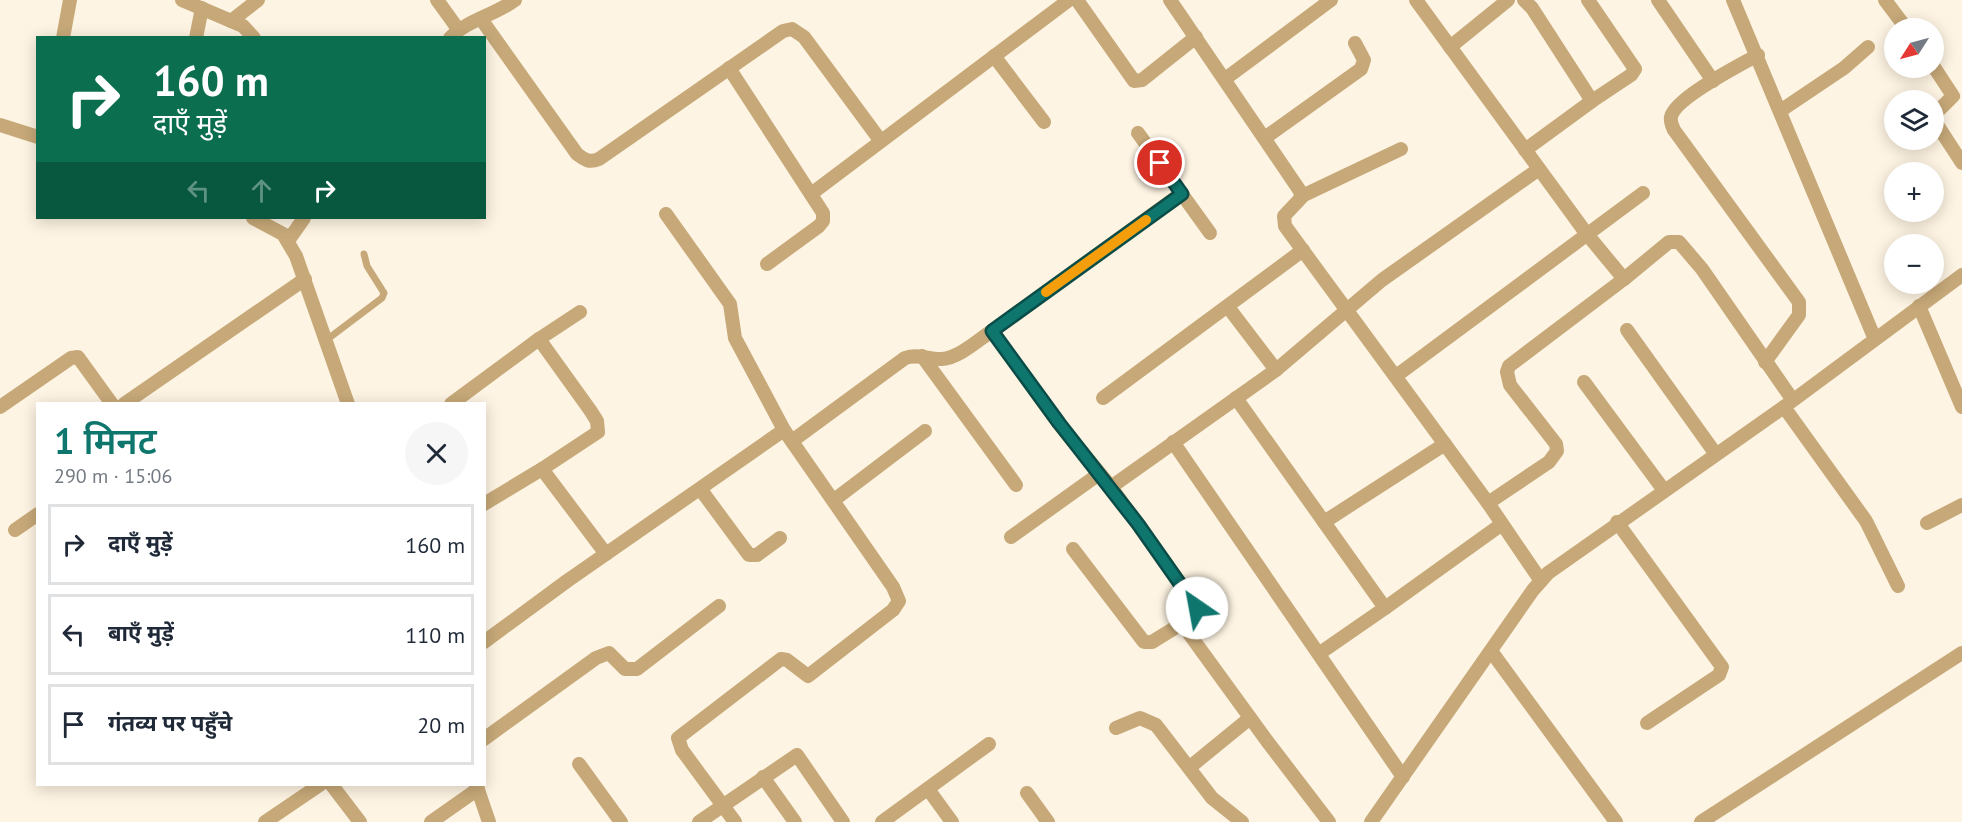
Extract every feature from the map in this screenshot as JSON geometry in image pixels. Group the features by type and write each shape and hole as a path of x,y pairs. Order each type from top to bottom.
{"street":[{"path":"63,36 70,0"},
{"path":"182,0 243,26 252,36"},
{"path":"231,21 258,0"},
{"path":"437,0 454,33 516,0"},
{"path":"811,194 1069,0"},
{"path":"1077,0 1134,81 1142,80 1196,37"},
{"path":"1170,0 1266,137 1302,196"},
{"path":"1225,79 1331,0"},
{"path":"1416,0 1586,233 1624,279"},
{"path":"1450,47 1509,0"},
{"path":"1524,0 1532,8 1592,101"},
{"path":"1525,150 1631,75 1635,69 1588,0"},
{"path":"1658,0 1713,81"},
{"path":"1733,0 1758,54 1874,338"},
{"path":"1885,0 1898,18"},
{"path":"196,36 202,8"},
{"path":"481,19 577,154 592,162 783,31 792,29 799,32 880,140"},
{"path":"1266,137 1361,69 1364,60 1355,43"},
{"path":"1780,111 1844,68 1868,47"},
{"path":"1758,54 1713,81 1674,110 1671,124 1799,302 1798,315 1765,362"},
{"path":"994,56 1044,122"},
{"path":"729,68 823,213 823,221 766,264"},
{"path":"1941,78 1953,96 1944,105"},
{"path":"0,125 36,135"},
{"path":"1138,133 1210,233"},
{"path":"1944,135 1962,163"},
{"path":"1401,149 1302,196 1282,220 1488,503 1541,581"},
{"path":"1111,487 1276,370 1382,280 1539,169"},
{"path":"1396,376 1643,193"},
{"path":"486,641 606,554 701,490 788,436 893,364 912,356 943,359 956,354 992,331 1182,194"},
{"path":"666,214 730,304 735,338 788,436 893,588 898,605 808,676 781,659 678,738 682,750 735,822"},
{"path":"255,219 275,229 288,242 305,279 347,402"},
{"path":"288,242 303,219"},
{"path":"1488,503 1549,462 1557,451 1556,444 1510,385 1507,372 1509,366 1624,279 1668,242 1679,242 1702,269 1765,362 1788,403 1866,520 1898,586"},
{"path":"1103,398 1303,250"},
{"path":"1371,822 1541,581 1555,566 1788,403 1962,275"},
{"path":"127,402 305,279"},
{"path":"1919,306 1962,407"},
{"path":"1228,307 1276,370"},
{"path":"454,402 539,339 580,312"},
{"path":"1627,330 1715,453"},
{"path":"992,331 1111,487 1196,605 1196,610 1186,621 1152,642 1144,642 1073,549"},
{"path":"486,503 593,437 598,427 582,397 539,339"},
{"path":"922,356 1016,485"},
{"path":"0,407 71,358 78,357 111,402"},
{"path":"1584,382 1663,489"},
{"path":"1236,398 1384,608"},
{"path":"834,500 925,431"},
{"path":"1173,442 1403,777"},
{"path":"1324,522 1445,444"},
{"path":"542,469 606,554"},
{"path":"1011,537 1099,474"},
{"path":"701,490 749,555 757,555 780,538"},
{"path":"1927,523 1962,505"},
{"path":"15,530 36,515"},
{"path":"1617,522 1722,667 1719,675 1647,723"},
{"path":"1320,653 1502,524"},
{"path":"486,738 596,658 609,653 625,669 637,669 719,606"},
{"path":"1186,621 1190,635 1329,822"},
{"path":"1491,651 1616,822"},
{"path":"1701,822 1962,653"},
{"path":"1190,767 1250,718"},
{"path":"1116,728 1135,719 1146,719 1156,725 1212,798 1242,822"},
{"path":"882,822 989,744"},
{"path":"699,822 791,756 800,756 843,822"},
{"path":"579,764 621,822"},
{"path":"763,777 795,822"},
{"path":"265,822 318,786"},
{"path":"333,786 360,822"},
{"path":"431,822 477,787 489,822"},
{"path":"928,789 951,822"},
{"path":"1027,793 1048,822"}],"lane":[{"path":"325,341 382,297 384,292 367,266 364,254"}],"slow traffic":[{"path":"1046,292 1146,220"}],"route":[{"path":"1160,163 1182,194 992,331 1059,423 1111,487 1197,608"}]}
